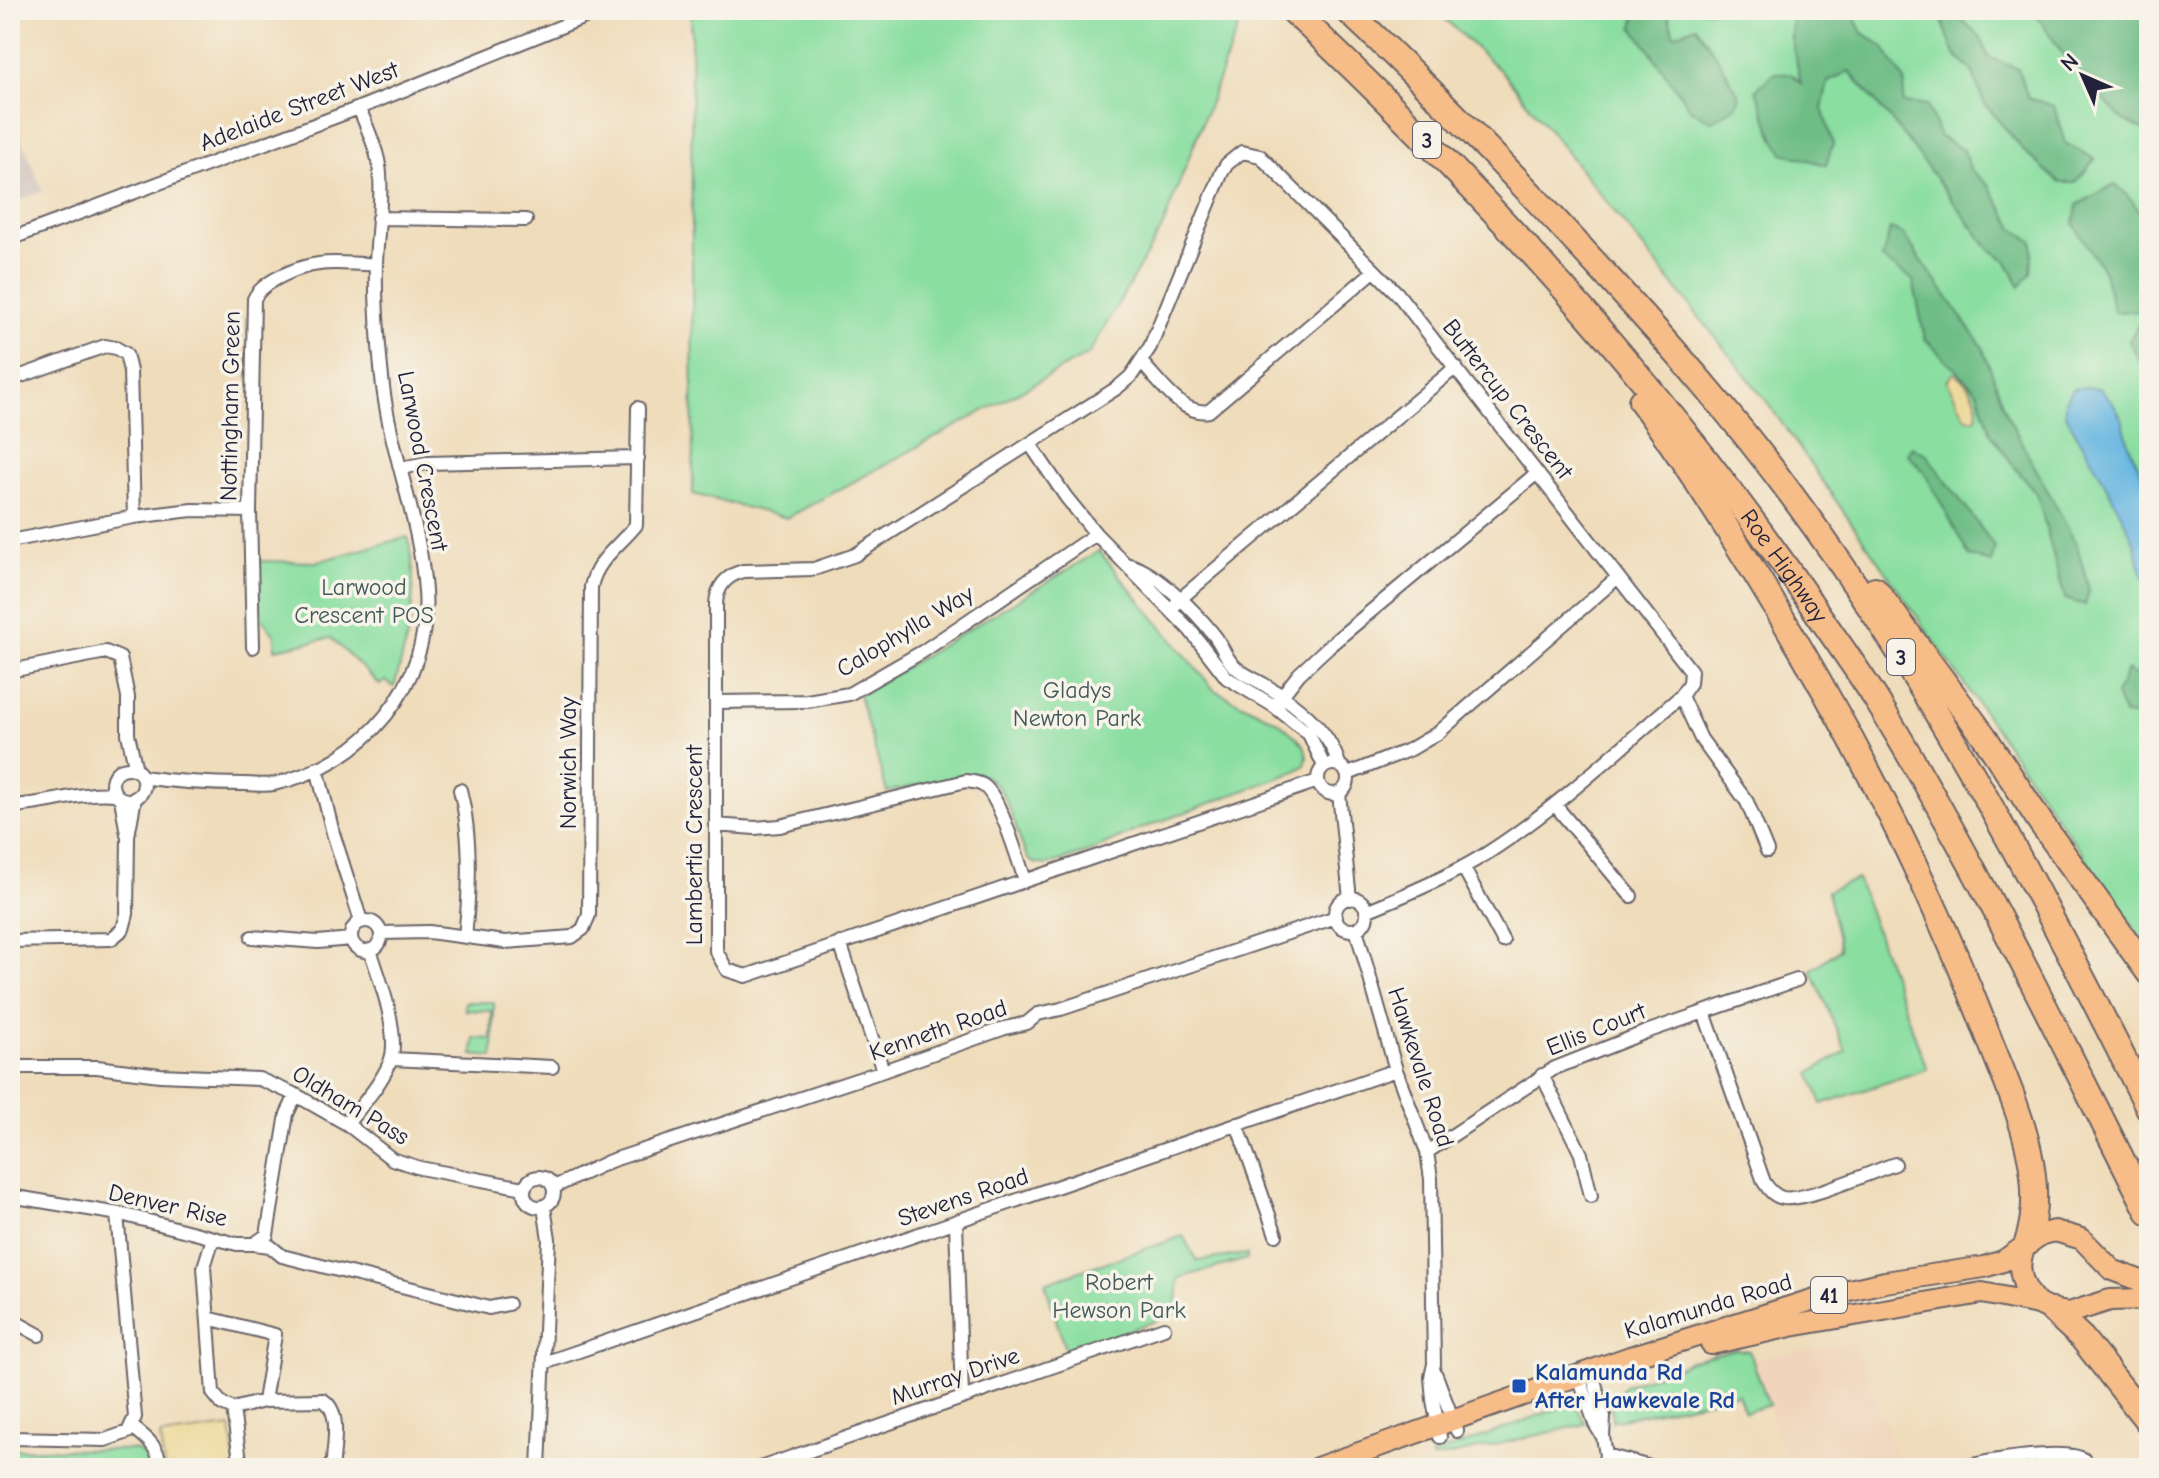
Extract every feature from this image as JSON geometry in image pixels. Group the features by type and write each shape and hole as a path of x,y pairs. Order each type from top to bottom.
{"highway":[{"name":"Roe Highway","path":"1292,10 1393,105 1536,255 1674,418 1771,545 1876,700 1910,757 2004,924 2149,1213"},
{"name":"Roe Highway","path":"1347,10 1486,145 1700,378 1794,497 1938,715 2038,889 2149,1109"},
{"path":"1345,60 1490,216 1598,343 1713,506 1813,671 1860,756 1919,878 1968,985 2003,1075 2026,1137 2031,1162 2035,1200 2033,1224 2027,1243"},
{"path":"1700,378 1818,515 1911,636 2149,973"},
{"path":"2046,1308 2082,1338 2149,1423"}],"main road":[{"name":"Kalamunda Road","path":"1587,1380 1689,1337 1831,1294 2003,1261 2042,1234 2055,1231 2082,1239 2112,1270 2149,1284"},
{"path":"2027,1243 2022,1251 2022,1280 2028,1294 2046,1308"},
{"name":"Kalamunda Road","path":"1317,1468 1587,1380 1791,1326 1982,1293 2069,1313 2110,1300 2149,1299"},
{"name":"Kalamunda Road","path":"1347,1468 1447,1428"}],"street":[{"name":"Adelaide Street West","path":"10,239 359,108 602,10"},
{"name":"Larwood Crescent","path":"179,782 272,784 317,768 356,744 396,705 407,686 423,635 425,592 401,468 388,421 382,379 376,264 379,162 359,108"},
{"name":"Buttercup Crescent","path":"1030,444 1117,388 1141,362 1162,322 1222,172 1242,152 1260,156 1397,293 1456,367 1688,666 1690,683 1681,696"},
{"path":"378,218 526,220"},
{"name":"Nottingham Green","path":"253,647 250,511 253,307 257,291 270,281 320,264 376,264"},
{"path":"1141,362 1185,408 1197,412 1209,411 1374,271"},
{"path":"10,380 105,346 126,354 130,371 134,517"},
{"path":"1171,610 1180,599 1456,367"},
{"name":"Norwich Way","path":"381,933 414,931 505,942 572,937 583,929 589,915 591,587 599,564 636,525 638,408"},
{"path":"1030,444 1096,534 1171,610 1227,678 1278,700 1309,734 1324,766"},
{"name":"Lambertia Crescent","path":"1030,444 855,555 814,569 743,571 726,580 717,593 716,951 727,970 746,976 1318,781"},
{"path":"401,468 427,463 638,458"},
{"path":"1278,700 1328,647 1537,473"},
{"path":"10,541 134,517 192,510 250,511"},
{"name":"Calophylla Way","path":"716,702 807,701 849,694 922,652 1096,534"},
{"path":"1127,564 1139,568 1180,599 1216,637 1237,670 1318,726 1348,774"},
{"path":"1348,774 1411,749 1438,733 1618,577"},
{"path":"10,671 106,652 120,658 128,697 128,734 144,785 138,796 128,836 127,914 123,929 111,939 10,941"},
{"path":"1366,911 1407,895 1488,853 1555,805 1681,696 1701,739 1747,802 1767,851"},
{"path":"128,734 112,786 118,796 128,836"},
{"path":"1324,766 1339,764"},
{"path":"1324,766 1318,781 1326,792 1339,793 1346,787 1348,774"},
{"path":"317,768 333,833 361,921"},
{"path":"10,806 77,794 117,774 139,774 179,782"},
{"path":"715,825 780,826 966,781 976,782 983,785 997,803 1025,880"},
{"path":"77,794 138,796 179,782"},
{"path":"460,790 466,812 468,905 465,937"},
{"path":"1339,793 1350,899"},
{"path":"1555,805 1631,896"},
{"path":"1463,867 1503,941"},
{"path":"1350,899 1361,902 1366,911 1364,922 1356,929 1343,927 1336,917 1339,905 1350,899"},
{"name":"Kenneth Road","path":"554,1187 610,1161 1027,1023 1038,1014 1336,917"},
{"path":"361,921 374,923 381,933 378,946 370,950 358,949 351,939 354,926 361,921"},
{"name":"Hawkevale Road","path":"1356,929 1396,1070 1427,1152 1431,1179 1434,1364 1431,1377 1447,1428"},
{"path":"252,937 300,942 351,939"},
{"path":"840,943 883,1071"},
{"path":"347,1124 374,1090 392,1059 391,1023 370,950"},
{"name":"Ellis Court","path":"1427,1152 1542,1075 1646,1032 1797,980"},
{"path":"1704,1012 1770,1192 1778,1197 1797,1199 1895,1164"},
{"path":"392,1059 552,1067"},
{"name":"Oldham Pass","path":"10,1067 97,1067 160,1075 259,1079 296,1095 347,1124 392,1159 420,1168 524,1188"},
{"name":"Stevens Road","path":"544,1363 1396,1070"},
{"path":"1542,1075 1581,1154 1591,1196"},
{"name":"Denver Rise","path":"10,1196 117,1214 237,1244 254,1244 267,1235 287,1114 296,1095"},
{"path":"1237,1124 1276,1235"},
{"path":"539,1177 548,1180 554,1187 552,1201 544,1207 530,1205 524,1188 530,1180 539,1177"},
{"path":"539,1468 549,1239 544,1207"},
{"path":"10,1438 105,1440 128,1432 131,1426 135,1417 117,1214"},
{"path":"956,1223 962,1396"},
{"path":"213,1238 204,1267 213,1393 222,1404 233,1409 264,1401 323,1400 329,1403 334,1410 333,1461 329,1468"},
{"path":"254,1244 270,1246 282,1256 489,1308 508,1304"},
{"path":"208,1318 275,1335 264,1401"},
{"path":"10,1319 39,1335"},
{"name":"Murray Drive","path":"760,1468 1164,1328"},
{"path":"1587,1380 1604,1417 1604,1462 1654,1468"},
{"path":"233,1409 241,1468"},
{"path":"131,1426 152,1442 161,1468"},
{"path":"1962,1468 2039,1455 2078,1455 2086,1464"}],"shaded area":[{"path":"10,111 43,191 10,204"},
{"path":"1854,1342 1902,1468 1789,1468 1752,1359"}],"green space":[{"path":"691,10 1218,10 1238,28 1163,226 1089,354 787,518 693,494"},
{"path":"1435,10 2149,10 2149,949 1765,399 1505,75"},
{"path":"1637,10 1667,10 1674,35 1696,26 1740,97 1736,106 1712,121 1691,110 1633,27"},
{"path":"1793,10 1854,10 1852,13 1861,31 1883,47 1905,81 1903,103 1927,105 1940,137 1963,150 1970,169 1989,186 2014,228 2033,242 2031,273 2020,287 2006,260 1989,249 1897,127 1849,71 1828,82 1822,108 1833,144 1826,165 1783,153 1773,136 1756,90 1774,73 1792,74 1801,83 1791,38"},
{"path":"1938,10 1951,10 1981,37 1988,57 2018,69 2028,98 2054,106 2065,143 2095,159 2075,183 2060,183 2024,151 1984,103 1972,71 1955,55"},
{"path":"2033,10 2149,10 2149,133 2123,120 2069,63"},
{"path":"2115,184 2139,211 2145,224 2150,252 2149,304 2143,311 2114,312 2104,272 2074,224 2077,205"},
{"path":"1890,229 1903,234 1982,346 2008,417 2077,545 2089,590 2085,605 2065,599 2037,494 1991,433 1978,392 1925,339 1913,280 1882,259"},
{"path":"2149,306 2149,376 2129,341"},
{"path":"1912,447 1926,454 1995,547 1991,563 1969,556 1925,473 1907,453"},
{"name":"Larwood Crescent POS","path":"408,537 413,594 394,687 385,681 380,685 331,638 275,649 275,636 257,612 259,561 316,562"},
{"name":"Gladys Newton Park","path":"1099,551 1214,690 1279,722 1305,747 1305,765 1091,851 1047,865 1028,859 1004,796 987,778 975,773 887,792 859,695"},
{"path":"2127,670 2149,684 2149,717 2124,715 2116,695"},
{"path":"1857,879 1927,1069 1822,1104 1810,1073 1846,1051 1811,970 1840,949 1827,891"},
{"path":"465,1002 494,1002 493,1057 473,1055 474,1038 491,1039 492,1011 465,1010"},
{"name":"Robert Hewson Park","path":"1183,1236 1197,1261 1247,1254 1247,1259 1179,1278 1176,1314 1066,1352 1045,1283"},
{"path":"1735,1349 1749,1351 1769,1405 1745,1412 1738,1394 1612,1421 1611,1400 1625,1386 1690,1361"},
{"path":"1564,1406 1577,1408 1586,1424 1434,1459 1431,1456"},
{"path":"10,1449 137,1450 151,1462 151,1468 10,1468"}],"sand":[{"path":"1954,373 1973,393 1977,406 1976,419 1966,418 1947,381"},
{"path":"231,1427 236,1468 164,1468 160,1436"}],"water":[{"path":"2099,388 2111,400 2122,419 2129,445 2149,491 2149,584 2125,521 2065,414 2065,401 2072,389"}],"place":[{"name":"Kalamunda Rd After Hawkevale Rd","path":"1519,1386"}]}
